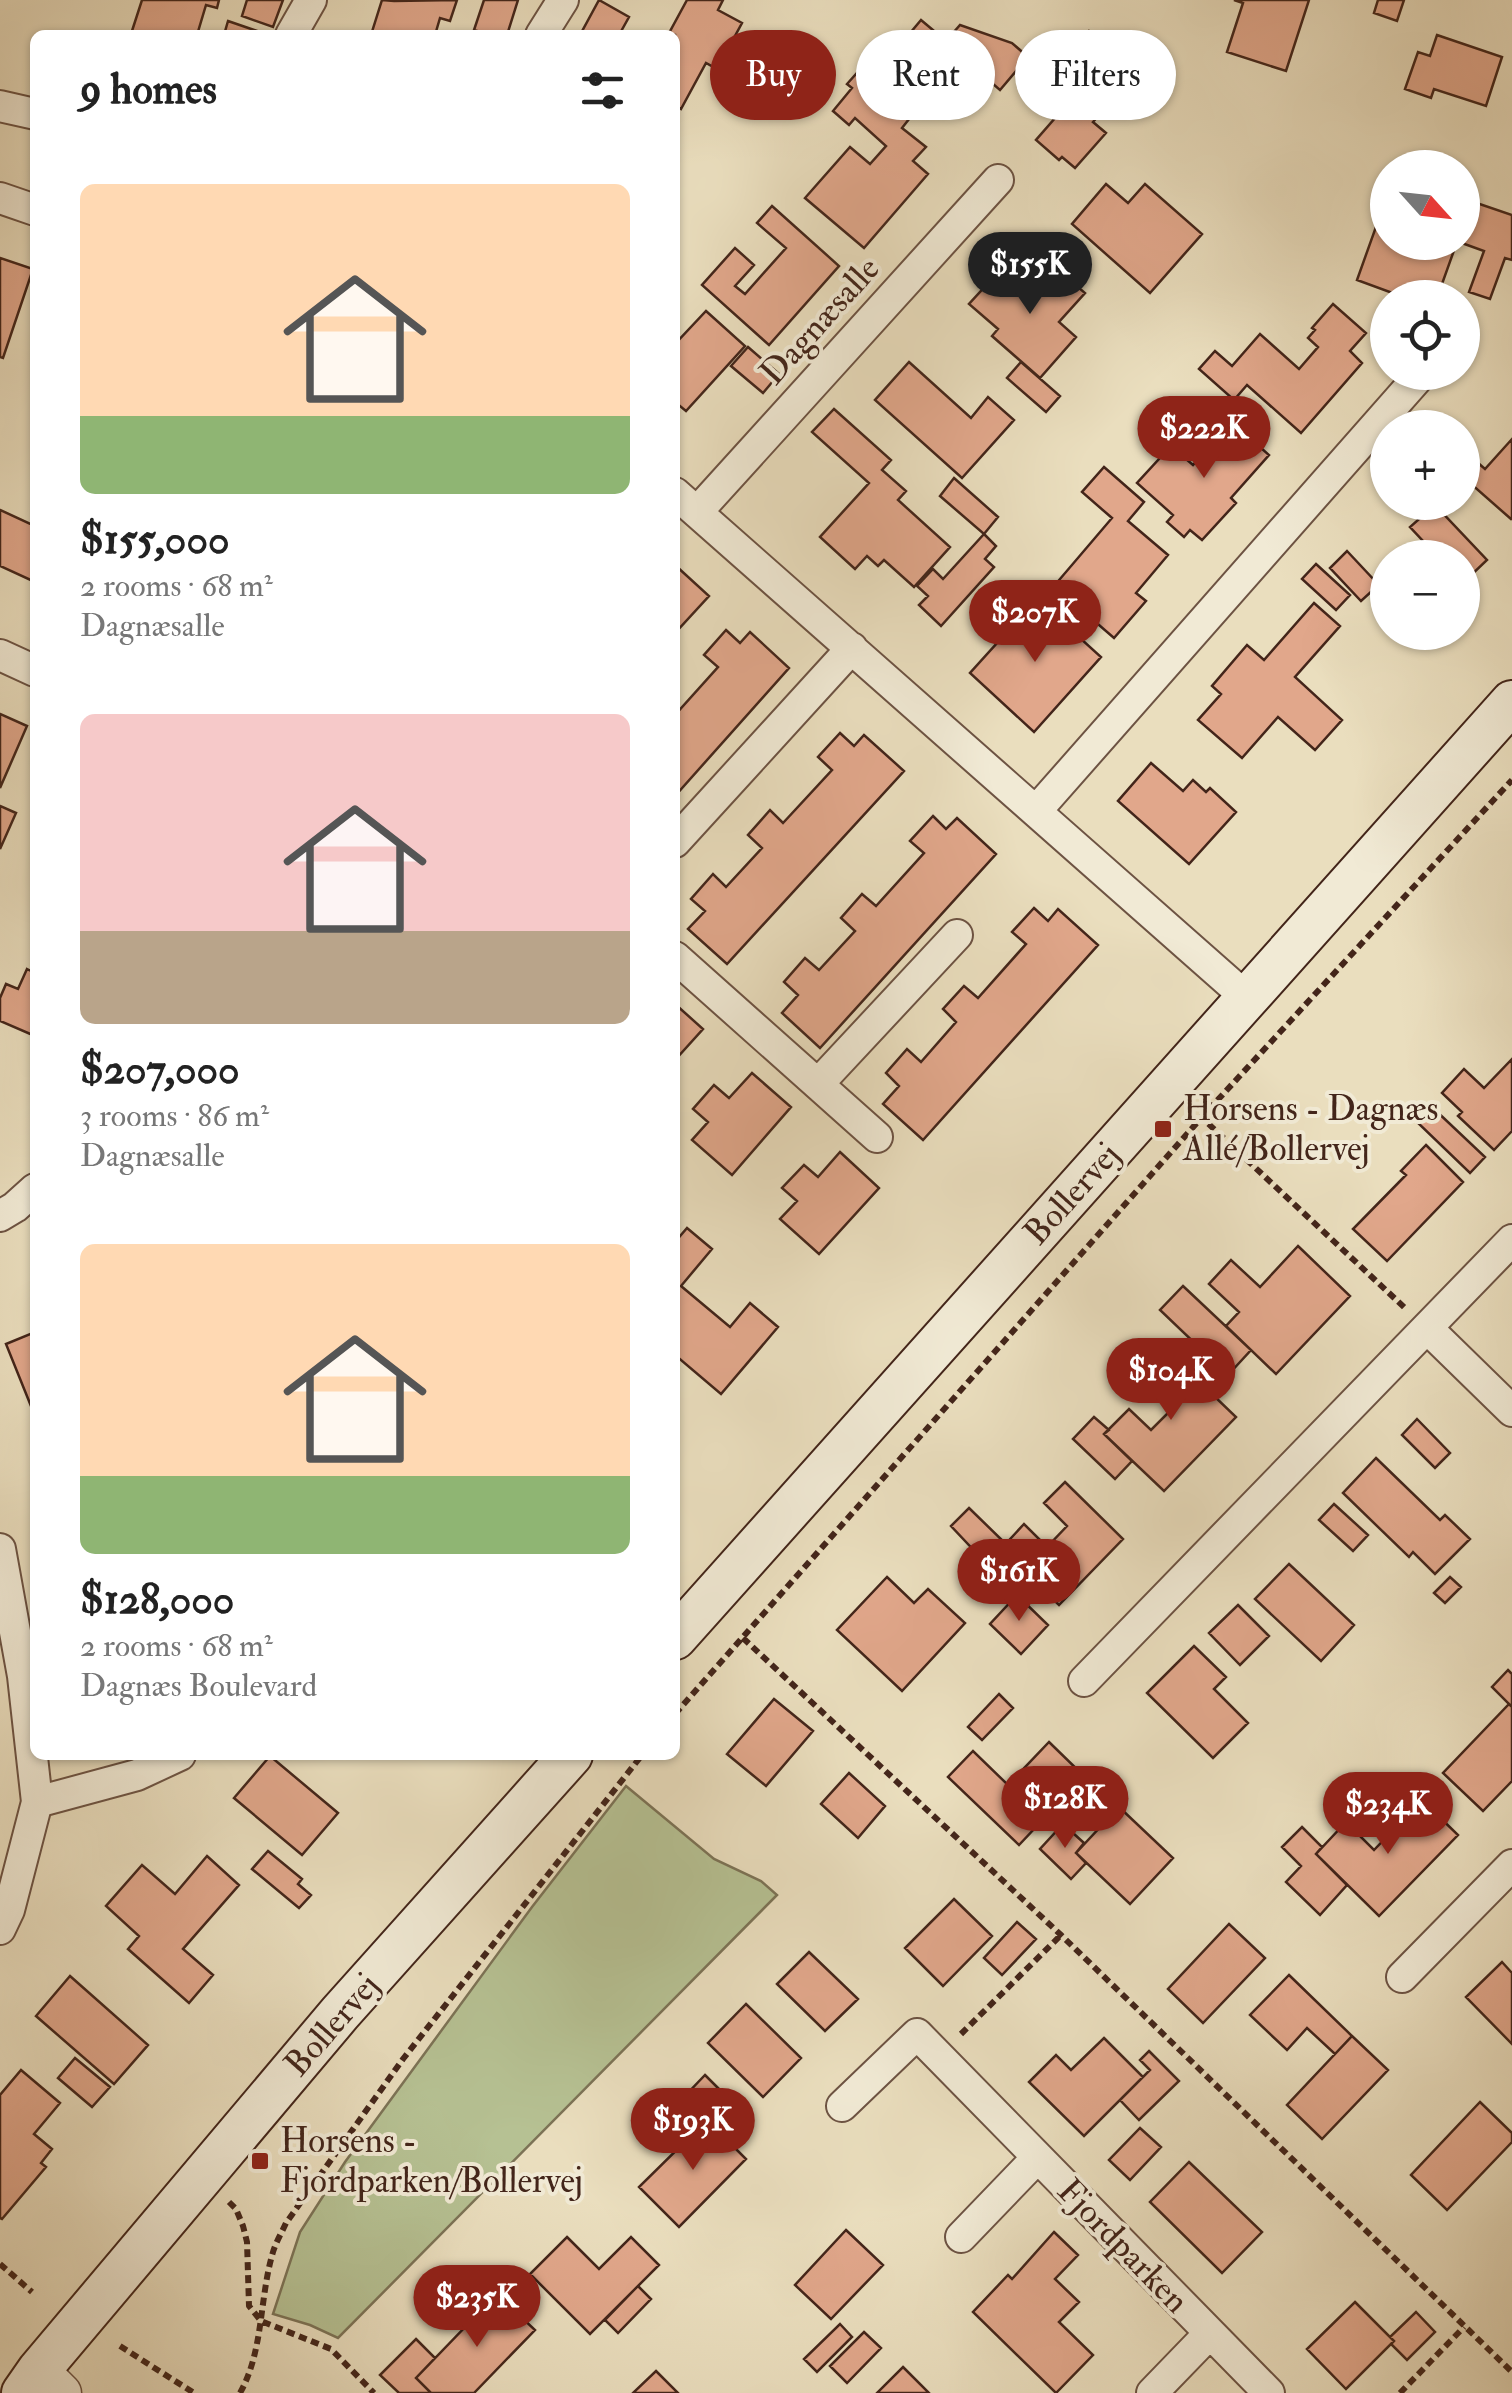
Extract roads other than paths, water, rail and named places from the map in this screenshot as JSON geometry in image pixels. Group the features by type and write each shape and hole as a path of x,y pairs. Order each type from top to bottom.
{"main road":[{"name":"Bollervej","path":"680,1632 1511,703"},
{"name":"Bollervej","path":"41,2386 201,2179 340,2013 567,1760"}],"street":[{"path":"295,30 310,0"},
{"path":"544,30 563,0"},
{"path":"0,106 30,113"},
{"name":"Dagnæsalle","path":"998,180 686,502 1248,998"},
{"path":"0,198 30,208"},
{"path":"1036,812 1406,390"},
{"path":"680,837 852,648"},
{"path":"0,655 30,668"},
{"path":"818,1084 957,935"},
{"path":"680,961 877,1136"},
{"path":"0,1216 30,1193"},
{"path":"1084,1681 1512,1240"},
{"path":"1428,1329 1512,1412"},
{"path":"0,1549 23,1676 30,1744"},
{"path":"0,1929 9,1910 36,1802 32,1760"},
{"path":"36,1802 138,1775 170,1760"},
{"path":"1402,1977 1512,1865"},
{"name":"Fjordparken","path":"842,2106 916,2034 1269,2393"},
{"name":"Fjordparken","path":"961,2237 1037,2158"},
{"name":"Fjordparken","path":"1152,2393 1209,2334"}],"place":[{"name":"Horsens - Dagnæs Allé/Bollervej","path":"1163,1129"},
{"name":"Horsens - Fjordparken/Bollervej","path":"260,2161"}]}
